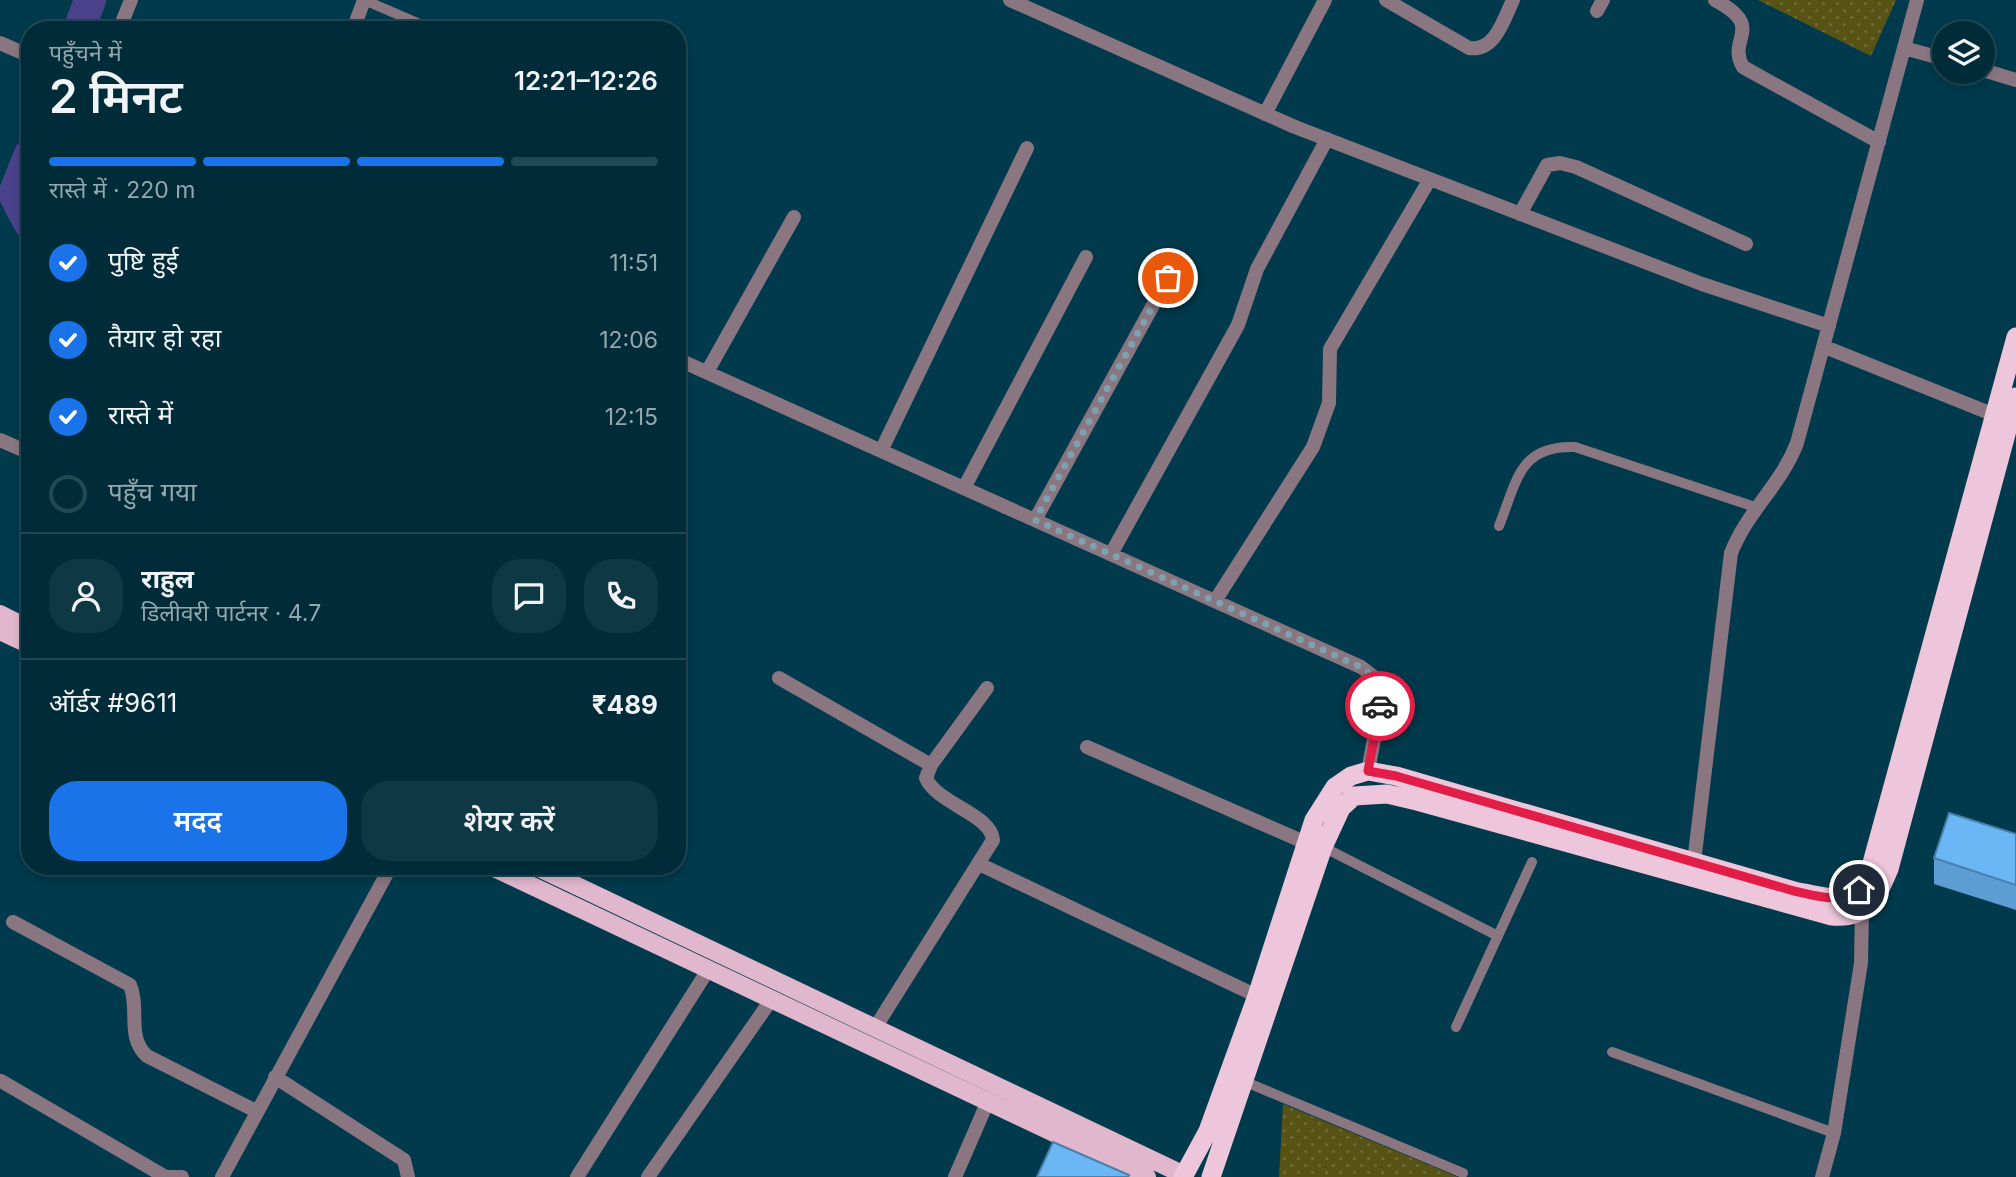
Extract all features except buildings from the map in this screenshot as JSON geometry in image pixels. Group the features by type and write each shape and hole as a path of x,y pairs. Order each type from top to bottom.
{"highway":[{"path":"1216,1175 1236,1078 1257,996 1313,845 1341,808 1354,796 1387,794 1796,908 1850,917 1873,901 1889,869 2007,420 2016,337"},
{"path":"1185,1176 1236,1078 1313,845 1314,820 1335,787 1350,776 1368,771 1396,776 1794,891 1835,899 1848,897 1859,890 1872,863 2016,397"}],"main road":[{"path":"0,614 21,624"},
{"path":"0,631 21,641"},
{"path":"509,875 1147,1177"},
{"path":"554,875 1185,1176"}],"street":[{"path":"123,21 131,0"},
{"path":"356,21 364,0"},
{"path":"1010,0 1327,139 1702,284 1829,326"},
{"path":"1265,114 1325,0"},
{"path":"1386,0 1469,48 1478,50 1493,39 1513,0"},
{"path":"1715,0 1739,15 1743,25 1739,60 1743,67 1879,142"},
{"path":"1694,863 1731,553 1755,507 1780,479 1790,462 1825,346 1917,0"},
{"path":"2,48 21,54"},
{"path":"1904,48 1932,56"},
{"path":"1995,74 2016,80"},
{"path":"1111,554 1238,325 1257,269 1327,139"},
{"path":"881,451 1027,148"},
{"path":"1520,214 1547,165 1560,163 1576,167 1746,244"},
{"path":"1215,601 1313,447 1329,403 1330,348 1430,179"},
{"path":"707,372 794,217"},
{"path":"964,488 1086,257"},
{"path":"1035,520 1168,278"},
{"path":"1825,346 2007,420"},
{"path":"686,363 1361,667 1377,679 1381,702 1368,771"},
{"path":"0,440 21,449"},
{"path":"779,678 931,765"},
{"path":"875,1028 993,840 986,825 929,787 926,778 931,765 987,688"},
{"path":"1087,747 1313,845"},
{"path":"979,864 1257,996"},
{"path":"222,1177 386,875"},
{"path":"1822,1177 1834,1133 1861,962 1862,911"},
{"path":"13,922 130,985 135,996 137,1047 147,1056 256,1111"},
{"path":"577,1177 708,970"},
{"path":"648,1177 771,1000"},
{"path":"275,1077 404,1160 408,1177"},
{"path":"1,1081 162,1176 182,1177"},
{"path":"955,1177 988,1101"}],"lane":[{"path":"364,0 413,21"},
{"path":"1499,526 1520,472 1534,454 1551,446 1575,447 1755,507"},
{"path":"1313,845 1498,936"},
{"path":"1456,1027 1532,862"},
{"path":"1612,1052 1834,1133"},
{"path":"1236,1078 1463,1173"}],"shaded area":[{"path":"1758,0 1896,0 1871,56"},
{"path":"1283,1104 1458,1177 1279,1177"}],"waterway":[{"path":"82,21 90,0"},
{"path":"21,176 14,194 21,207"}],"way so far":[{"path":"1168,278 1035,520 1361,667 1377,679 1380,706"}],"route":[{"path":"1380,706 1368,771 1396,776 1794,891 1835,899 1848,897 1859,890"}]}
